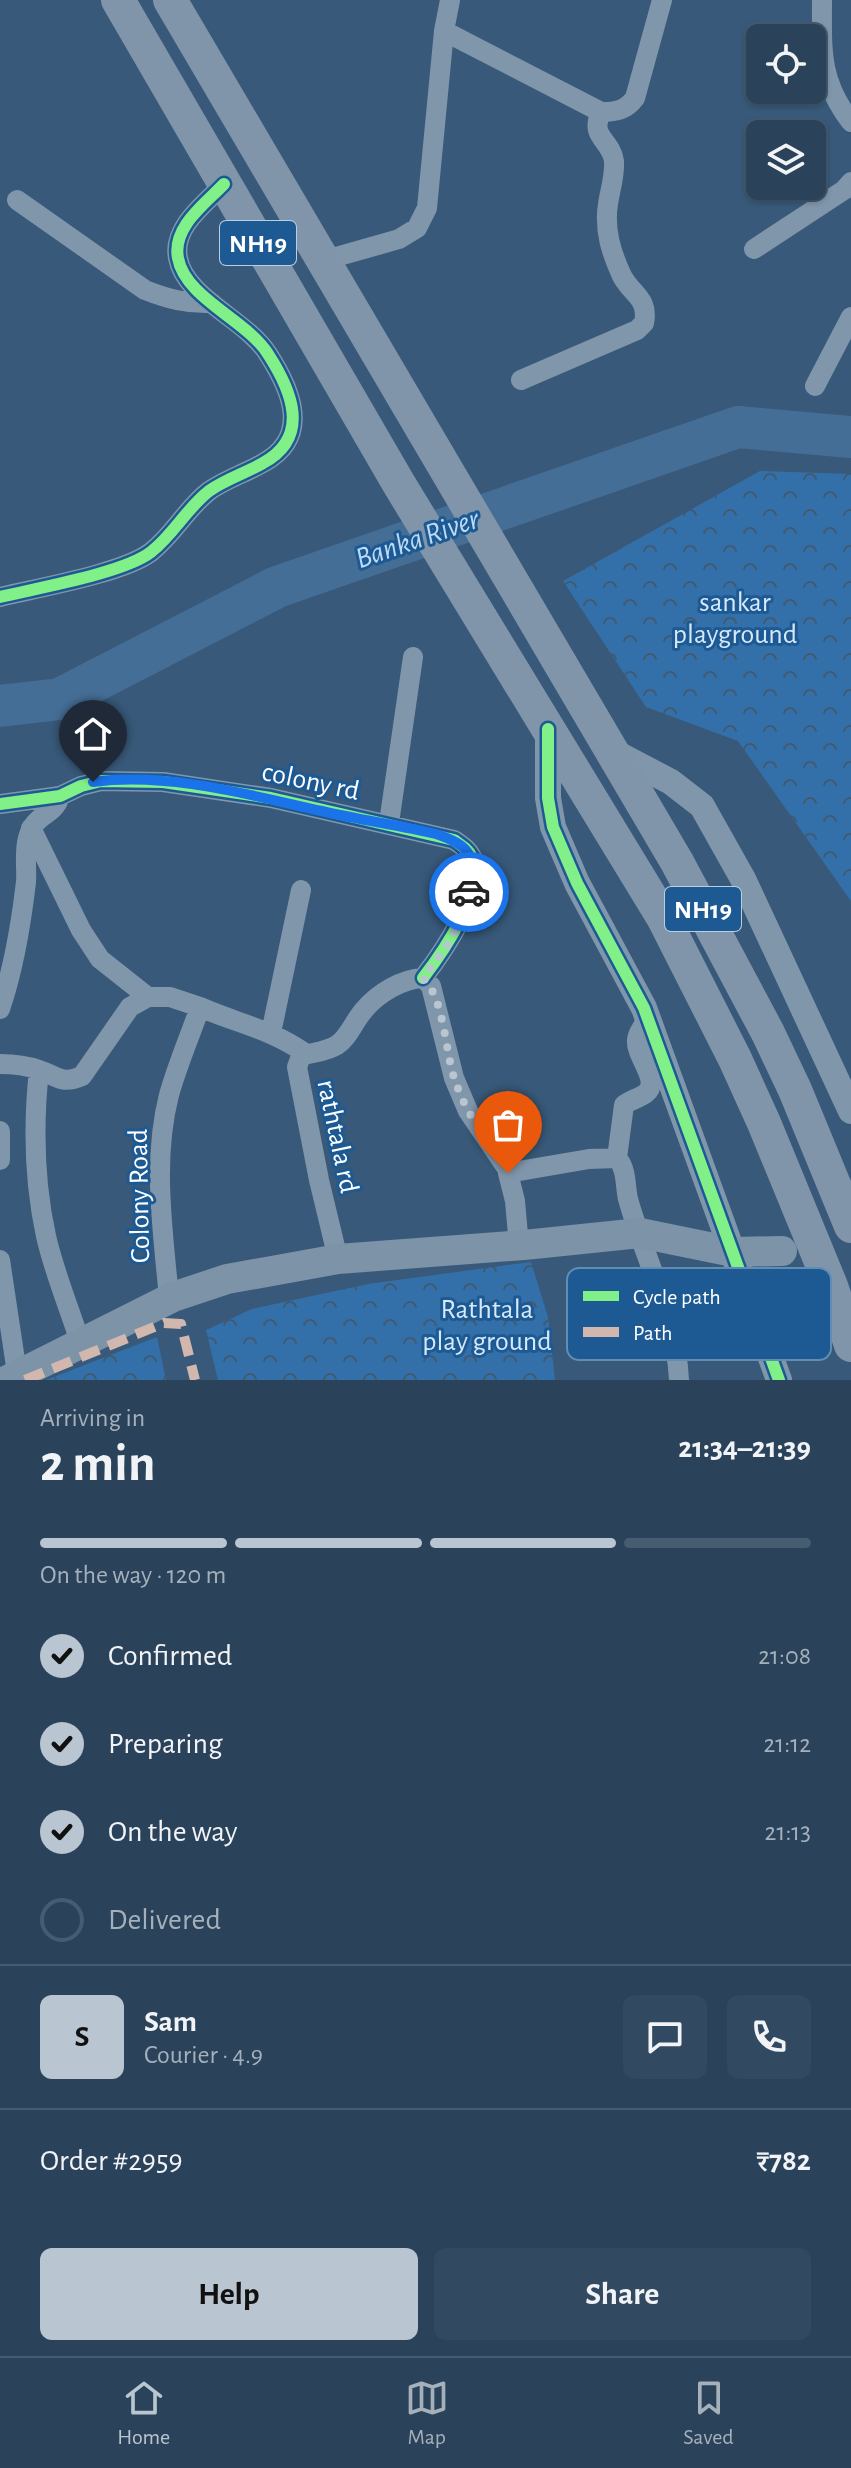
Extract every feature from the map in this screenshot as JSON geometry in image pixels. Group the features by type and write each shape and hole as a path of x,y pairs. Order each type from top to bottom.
{"highway":[{"name":"NH19","path":"118,0 399,484 664,919 729,1046 792,1190 822,1268"},
{"name":"NH19","path":"170,0 557,654 684,875 768,1033 851,1226"},
{"name":"NH19","path":"831,1292 851,1345"}],"main road":[{"path":"13,1377 169,1298 227,1279 338,1259 519,1246 640,1233 733,1252 782,1251"}],"street":[{"path":"325,260 399,239 417,228 427,208 444,31 450,0"},
{"path":"444,31 601,112 615,112 628,107 635,98 662,0"},
{"path":"822,0 824,71 834,100 851,122"},
{"path":"521,380 637,330 644,323 646,311 643,302 625,281 612,255 606,228 614,160 597,131 601,112"},
{"path":"754,249 844,190 851,182"},
{"path":"0,597 123,567 149,554 168,536 190,507 212,489 265,463 284,448 292,431 293,414 287,386 266,350 185,277 178,257 179,237 188,221 224,184"},
{"path":"17,200 145,290 190,304 212,303"},
{"path":"815,386 851,317"},
{"path":"389,823 413,657"},
{"path":"548,729 548,798 553,827 577,883 617,954 647,1017 739,1268"},
{"path":"614,752 671,782 702,806 743,879 851,1111"},
{"name":"colony rd","path":"0,804 60,796 93,782 163,782 271,798 454,840 467,849 474,871 461,921 452,939 423,978"},
{"path":"0,1009 13,970 26,878 26,843 31,828 39,817 58,805 60,796"},
{"path":"31,828 81,930 100,959 148,997"},
{"path":"271,1033 301,890"},
{"path":"423,978 431,986 436,1000 454,1078 468,1111 510,1173 519,1246"},
{"name":"rathtala rd","path":"338,1259 297,1075 299,1059 306,1054 329,1050 340,1043 364,1010 382,994 412,979 423,978"},
{"path":"0,1064 39,1070 57,1079 70,1081 82,1076 130,1007 148,997 170,997 200,1007 271,1033 306,1054"},
{"name":"Colony Road","path":"169,1298 160,1165 164,1121 170,1093 200,1007"},
{"path":"617,1158 624,1105 645,1094 651,1086 637,1048 637,1039 647,1017"},
{"path":"39,1070 35,1145 46,1237 80,1342"},
{"path":"0,1131 0,1160"},
{"path":"510,1173 589,1159 617,1158"},
{"path":"617,1158 622,1164 628,1198 652,1268"},
{"path":"0,1260 13,1377"},
{"path":"678,1360 679,1380"},
{"path":"772,1360 779,1380"}],"green space":[{"name":"sankar playground","path":"760,471 851,474 851,901 738,741 646,707 563,581"},
{"name":"Rathtala play ground","path":"531,1262 548,1317 555,1380 218,1380 206,1330 252,1309 368,1284"},
{"path":"157,1337 166,1380 46,1380"}],"waterway":[{"name":"Banka River","path":"0,706 60,699 277,587 738,427 851,437"}],"marked path":[{"path":"25,1380 164,1323 181,1324 195,1380"}],"cycle path":[{"path":"0,597 101,573 138,560 159,545 209,491 263,463 278,452 287,440 292,427 290,398 277,368 246,330 192,285 178,258 177,247 185,226 224,184"},
{"path":"548,729 548,798 553,827 577,883 644,1008 738,1268"},
{"path":"0,804 60,796 101,781 163,782 271,798 454,840 472,857 473,887 460,921 423,978"},
{"path":"772,1360 779,1380"}],"way so far":[{"path":"469,892 452,939 423,978 431,986 436,1000 454,1078 468,1111 508,1173"}],"route":[{"path":"93,782 120,780 195,786 271,798 436,834 454,840 467,849 474,871 469,892"}]}
